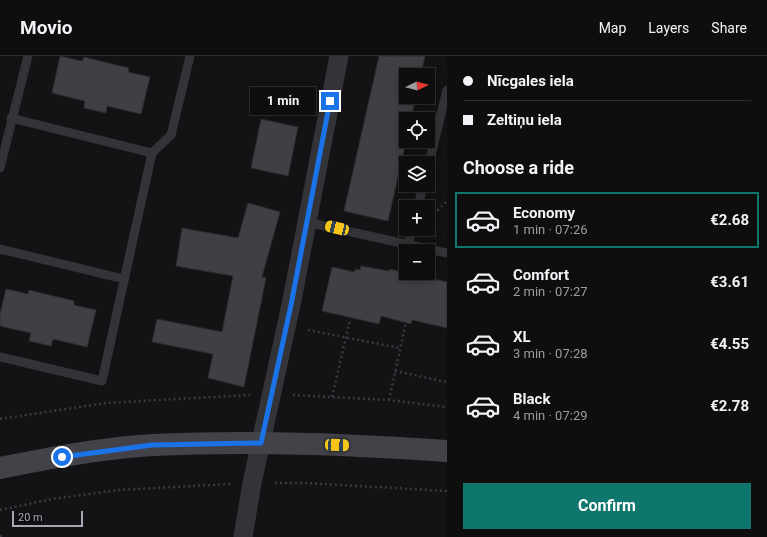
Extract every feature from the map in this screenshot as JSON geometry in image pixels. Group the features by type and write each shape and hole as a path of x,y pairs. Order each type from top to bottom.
{"street":[{"path":"243,537 252,483 287,326 339,56"},
{"path":"0,468 102,450 152,445 261,443 397,447 447,451"}],"lane":[{"path":"0,168 11,118 28,56"},
{"path":"0,358 102,381 152,153 171,135 190,56"},
{"path":"431,156 447,90"},
{"path":"11,118 152,153"},
{"path":"306,222 408,244 410,236"},
{"path":"0,249 124,279"},
{"path":"435,250 447,253"}],"path":[{"path":"435,213 447,201"},
{"path":"332,397 350,320"},
{"path":"389,400 406,322"},
{"path":"287,326 400,348"},
{"path":"395,370 447,382"},
{"path":"0,419 105,403 226,395 332,397 389,400 447,406"},
{"path":"0,510 52,499 118,490 252,483 305,483 447,491"},
{"path":"0,536 5,537"}],"building":[{"path":"60,56 82,61 84,57 129,68 128,72 150,77 141,114 107,106 106,113 84,108 85,101 52,93"},
{"path":"379,56 425,56 422,68 399,68 399,104 414,104 413,112 399,112 399,148 404,148 403,156 399,156 399,172 388,221 344,211"},
{"path":"261,119 298,127 288,176 251,168"},
{"path":"248,203 280,212 262,277 266,278 244,387 208,378 213,354 152,342 157,319 222,332 233,276 176,266 182,228 238,238"},
{"path":"361,266 389,271 390,269 399,271 399,280 435,279 447,282 447,328 412,320 411,324 381,316 379,324 322,311 332,267 355,272 355,269 360,270"},
{"path":"6,289 28,294 29,290 74,301 74,305 96,310 87,347 53,339 51,346 29,341 31,333 0,326 0,314"}],"route":[{"path":"62,457 102,450 152,445 261,443 291,305 330,101"}]}
